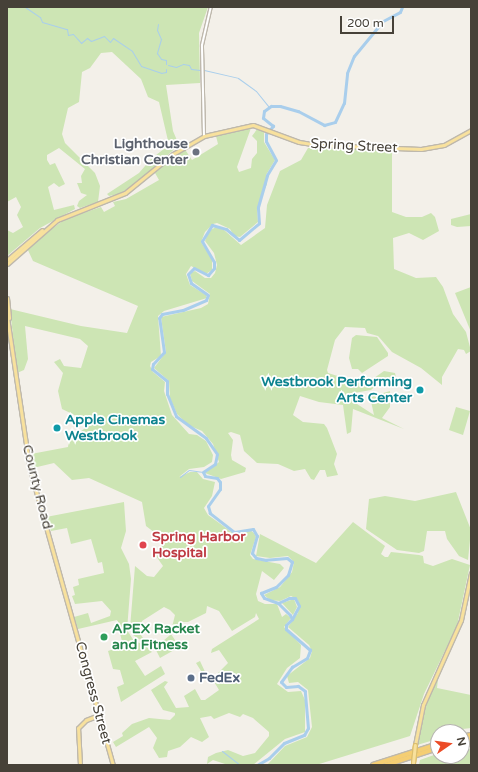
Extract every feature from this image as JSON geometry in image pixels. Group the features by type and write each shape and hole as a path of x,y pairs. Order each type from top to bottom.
{"highway":[{"path":"373,765 430,747"},
{"path":"386,765 430,751"}],"main road":[{"name":"Spring Street","path":"7,260 47,227 69,214 126,193 172,154 204,136 245,125 270,130 299,142 319,146 421,149 444,145 471,130"},
{"name":"Spring Street","path":"7,264 47,227"},
{"name":"County Road","path":"7,298 9,327"},
{"name":"County Road","path":"7,317 30,470 74,622"},
{"path":"412,764 421,711 431,685 461,620 471,572"},
{"name":"Congress Street","path":"74,622 113,765"},
{"path":"80,765 77,730 86,720 99,715"}],"street":[{"path":"204,136 202,45 211,7"}],"green space":[{"path":"7,7 208,7 199,33 200,83 166,85 173,131 179,145 133,186 119,194 109,196 107,194 139,173 151,159 169,145 159,102 148,97 141,79 112,52 101,53 90,68 82,72 79,102 68,108 62,134 65,143 95,173 100,186 98,202 80,208 77,206 79,201 87,195 81,193 77,183 82,183 81,176 85,169 59,148 47,155 47,160 50,165 55,163 65,184 59,187 54,183 48,187 54,210 74,205 75,209 40,228 7,256 7,230 13,233 23,227 17,215 21,207 16,197 7,202"},
{"path":"251,128 237,167 239,172 251,168 252,159 257,153 257,141 252,136 258,128 264,131 264,142 275,160 266,175 267,184 257,208 258,222 240,237 234,236 230,229 217,223 213,224 205,232 201,242 212,259 212,270 206,274 191,266 186,274 190,285 206,295 207,298 164,311 158,316 161,356 151,362 150,366 153,372 165,382 164,391 172,415 189,434 197,435 206,441 213,455 212,462 204,467 189,469 179,477 190,472 197,472 203,479 215,482 212,496 204,508 208,515 233,533 250,530 256,537 250,555 253,559 280,564 284,568 274,580 262,571 256,594 258,601 265,604 277,604 282,617 286,614 291,618 284,627 301,645 300,658 287,668 277,684 288,692 301,691 305,700 305,732 285,739 253,765 228,765 213,760 207,764 208,757 228,750 243,756 255,753 269,736 269,732 253,718 243,714 240,717 229,713 214,719 211,716 200,718 209,737 202,742 191,737 180,747 168,751 167,757 159,758 153,748 157,738 149,727 116,747 113,742 123,736 122,733 132,724 149,718 170,720 175,715 175,713 163,710 151,690 165,681 168,682 164,687 176,708 189,707 184,696 195,689 201,700 205,700 219,690 213,680 208,682 196,663 200,661 207,676 215,676 228,663 219,650 211,653 212,649 259,619 256,613 255,617 232,631 219,611 207,606 206,613 188,622 181,622 173,629 171,634 181,649 178,651 176,649 160,658 155,648 170,635 175,615 170,610 164,607 142,621 139,632 143,638 142,641 133,635 130,628 135,566 147,576 154,577 163,566 156,556 161,547 161,541 159,536 146,526 142,502 89,478 72,480 54,463 33,468 31,454 68,447 69,440 84,429 87,421 62,409 58,391 63,373 54,362 60,359 64,366 81,368 88,346 80,339 25,326 28,359 24,370 17,373 10,309 81,326 127,333 138,306 33,261 27,248 65,219 101,207 104,212 115,206 113,202 126,199 159,180 155,173 184,148 192,160 218,144 216,136"},
{"path":"308,148 392,149 392,212 406,217 422,217 431,213 435,217 439,231 423,240 409,233 393,238 394,269 416,278 436,277 443,287 453,314 466,332 471,351 466,354 464,350 458,349 442,377 442,385 421,368 392,352 378,336 367,333 365,328 345,327 335,340 327,370 328,373 360,383 367,383 384,371 395,373 396,378 380,382 371,390 354,393 357,404 374,415 370,397 390,391 390,407 382,418 404,429 353,409 351,432 347,434 343,405 319,402 300,396 293,415 303,422 324,424 327,428 337,454 334,464 338,475 327,477 325,470 320,470 314,480 311,479 305,469 294,471 278,464 257,463 244,451 240,435 231,432 228,433 233,440 231,455 232,460 246,468 245,472 221,479 205,473 219,462 213,444 202,431 188,425 177,414 170,398 169,381 154,368 166,352 161,317 201,308 208,304 210,294 192,281 190,273 195,271 205,278 211,278 215,273 217,265 214,253 205,241 209,231 216,227 224,230 241,245 265,228 267,205 280,171 301,160"},
{"path":"471,214 471,226 457,227 451,225 451,219"},
{"path":"471,287 471,332 455,293"},
{"path":"356,335 377,337 388,353 388,356 362,373 358,369 352,369 349,358 352,338"},
{"path":"456,407 470,411 463,435 449,430"},
{"path":"456,492 471,530 468,560 459,556 447,539 445,531 427,531 424,551 419,553 397,550 366,529 369,499 385,496 415,501"},
{"path":"124,502 126,531 121,548 129,564 131,579 127,630 134,641 145,645 152,652 135,661 145,676 161,666 165,674 121,702 117,687 124,684 120,670 113,669 108,651 123,646 117,620 78,629 74,617 88,613 91,623 110,616 111,611 102,601 75,604 72,596 75,595 73,587 79,585 78,579 104,573 102,562 98,563 91,539 71,544 67,528 51,531 46,517"},
{"path":"353,522 385,546 381,554 385,557 388,557 391,552 423,556 424,563 433,566 452,559 470,565 457,626 424,694 410,736 316,765 267,765 285,746 307,737 312,727 308,690 298,682 289,683 287,676 310,658 312,651 309,645 288,627 298,613 299,603 297,599 291,596 280,601 270,600 264,595 280,587 292,572 294,562 288,556 270,558 256,556 260,534 316,563"},
{"path":"294,599 297,607 293,615 282,603"},
{"path":"435,678 438,679 437,688 471,695 471,728 470,724 430,724 430,741 417,745 422,712"},
{"path":"470,749 471,765 419,765 420,760 430,756 430,764 470,764"}],"waterway":[{"path":"25,7 40,17 42,22 67,29 68,35 73,34 81,43 87,38 91,41 104,36 110,42 113,38 132,51 141,66 161,73 166,72 166,69"},
{"path":"257,765 269,758 284,743 304,735 308,728 305,691 298,686 286,687 281,682 292,667 307,658 310,650 286,629 286,625 292,619 290,615 278,603 264,598 261,593 276,587 288,575 292,562 287,558 266,560 256,558 252,553 257,536 253,529 234,532 210,513 208,506 220,489 220,482 217,478 205,476 203,472 215,464 217,454 206,438 176,416 167,394 167,381 152,369 153,364 164,352 159,318 162,314 183,310 206,300 208,295 191,283 188,274 194,268 208,275 214,268 214,262 202,241 212,225 226,229 239,240 259,223 258,207 267,175 276,160 266,141 266,134 273,126 263,118 264,111 271,106 280,106 298,111 324,125 335,122 344,103 347,73 354,56 383,21 400,12 402,7"},
{"path":"158,24 157,30 161,39 157,53 161,59 166,60 166,64"},
{"path":"168,65 176,67 183,64 189,65 191,69 200,70"},
{"path":"204,70 238,78 256,91 269,107"},
{"path":"180,477 189,470 203,472"},
{"path":"278,603 289,598 295,598 299,606 292,619"},
{"path":"222,751 240,765"}],"place":[{"name":"Lighthouse Christian Center","path":"196,152"},
{"name":"Westbrook Performing Arts Center","path":"420,390"},
{"name":"Apple Cinemas Westbrook","path":"57,428"},
{"name":"Spring Harbor Hospital","path":"143,545"},
{"name":"APEX Racket and Fitness","path":"104,637"},
{"name":"FedEx","path":"191,678"}]}
